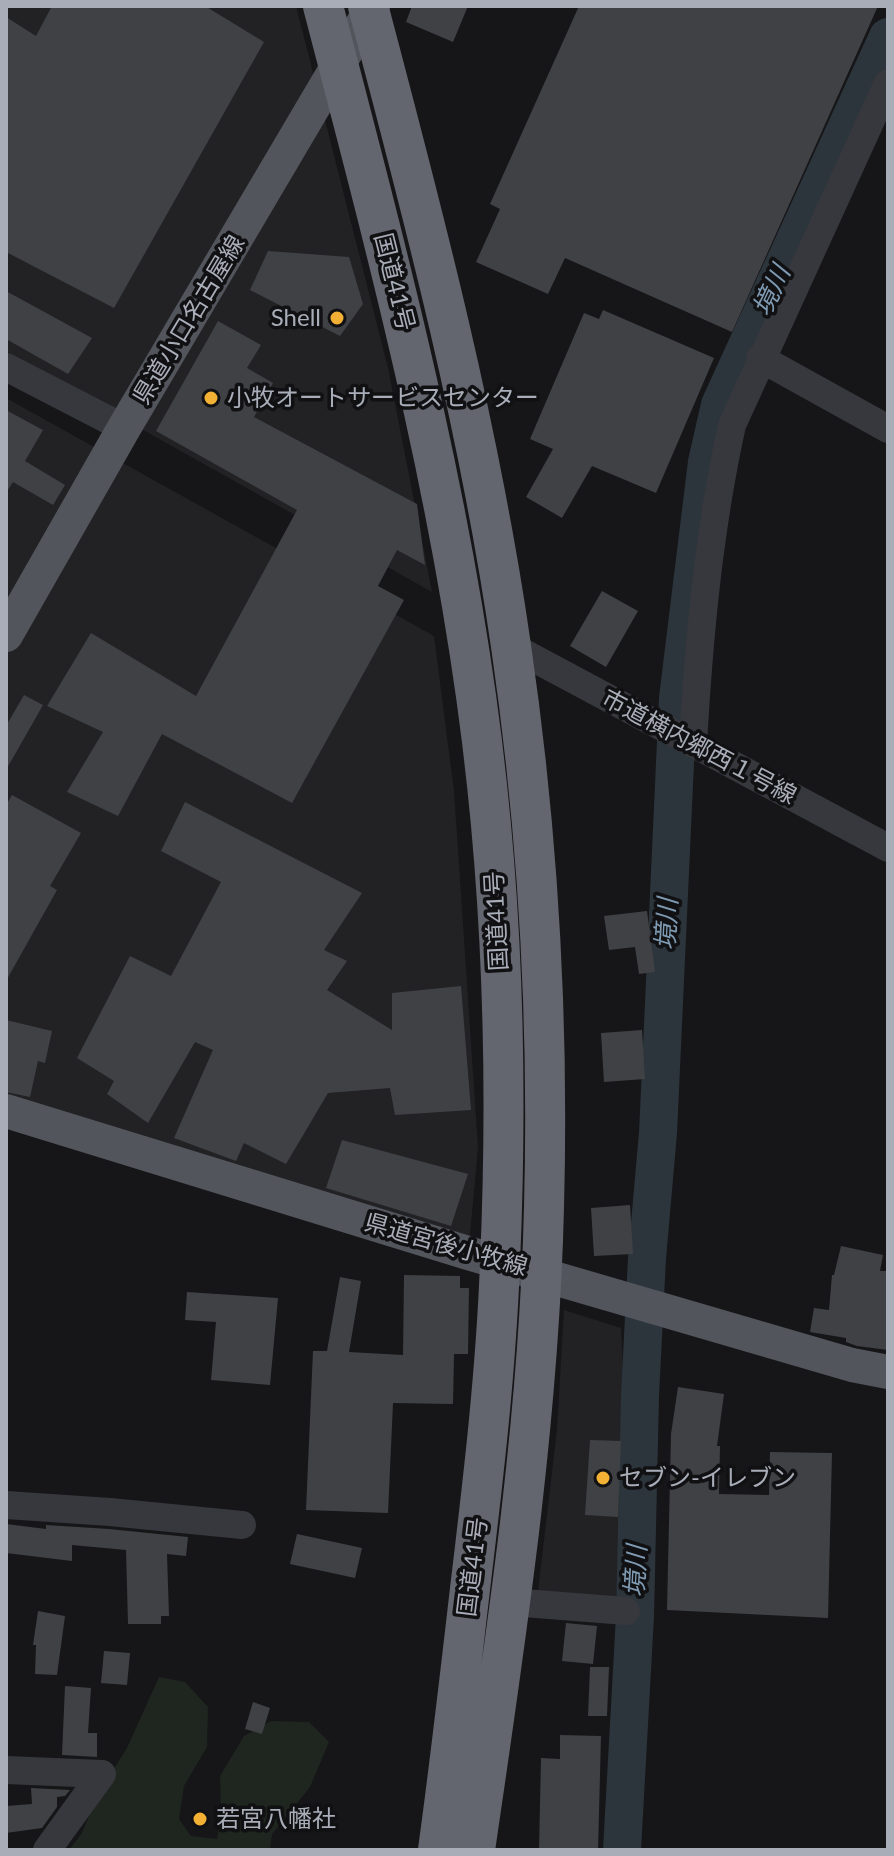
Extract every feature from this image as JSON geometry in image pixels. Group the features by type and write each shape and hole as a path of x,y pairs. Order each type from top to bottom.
{"highway":[{"name":"国道41号","path":"323,6 430,433 469,644 487,786 499,952 503,1067 500,1262 481,1494 438,1850"},
{"name":"国道41号","path":"370,8 468,416 511,646 530,820 541,966 545,1116 541,1272 524,1487 511,1602 475,1850"}],"main road":[{"name":"県道小口名古屋線","path":"6,635 370,8"},
{"name":"県道宮後小牧線","path":"6,1111 500,1262 852,1365 888,1372"}],"street":[{"path":"693,744 695,684 720,479 732,425 888,83"},
{"path":"760,358 888,429"},
{"path":"6,367 124,428"},
{"name":"市道横内郷西１号線","path":"511,646 888,848"},
{"path":"6,1505 242,1525"},
{"path":"511,1602 626,1611"},
{"path":"6,1770 102,1774 47,1850"}],"shaded area":[{"path":"6,6 296,6 388,368 432,592 6,353"},
{"path":"6,398 434,636 454,791 478,1147 469,1246 6,1104"},
{"path":"564,1310 621,1328 627,1449 616,1604 537,1600 557,1430"},
{"path":"159,1677 185,1682 208,1707 207,1747 184,1786 179,1819 191,1836 217,1839 221,1817 220,1776 244,1736 271,1721 309,1722 329,1742 310,1787 272,1834 270,1850 69,1850 82,1833 98,1794 127,1748"}],"building":[{"path":"52,6 205,6 264,42 114,308 6,252 6,17 36,36"},
{"path":"412,6 468,6 453,42 406,22"},
{"path":"579,6 878,6 732,332 565,258 548,294 476,262 500,209 490,204"},
{"path":"268,251 349,257 363,304 340,336 250,290"},
{"path":"6,291 92,338 68,374 6,339"},
{"path":"603,310 714,358 656,493 592,466 562,518 526,497 553,449 530,439 584,313 599,319"},
{"path":"218,321 261,345 247,368 273,383 254,417 417,504 425,565 397,550 378,586 404,600 292,803 162,734 118,816 67,792 103,732 47,706 91,633 196,696 297,510 156,431"},
{"path":"6,410 43,430 25,461 65,485 53,505 13,482 6,493"},
{"path":"602,591 638,611 606,667 570,646"},
{"path":"24,695 43,705 6,770 6,726"},
{"path":"12,795 81,833 50,886 57,890 6,981 6,805"},
{"path":"185,802 362,893 324,950 347,961 327,990 392,1030 392,993 461,986 471,1110 395,1115 390,1088 328,1093 286,1164 244,1143 236,1161 174,1138 213,1050 195,1042 148,1123 107,1094 114,1081 77,1058 130,956 171,976 221,882 161,851"},
{"path":"647,911 655,972 639,974 635,947 609,950 604,916"},
{"path":"6,1020 52,1031 45,1063 38,1061 30,1097 6,1092"},
{"path":"642,1030 645,1079 604,1082 601,1033"},
{"path":"342,1140 468,1174 451,1226 326,1188"},
{"path":"630,1205 633,1254 594,1256 591,1208"},
{"path":"841,1246 883,1255 880,1271 888,1271 888,1350 857,1346 846,1342 846,1338 810,1332 814,1308 829,1310 832,1275"},
{"path":"404,1275 460,1276 460,1288 469,1288 468,1354 454,1354 453,1404 393,1403 388,1513 306,1510 313,1351 327,1351 340,1277 361,1281 349,1352 403,1355"},
{"path":"187,1292 278,1298 270,1385 211,1380 216,1322 185,1320"},
{"path":"678,1387 724,1394 717,1446 720,1446 719,1494 769,1495 770,1452 832,1453 828,1618 667,1610 671,1434"},
{"name":"セブン-イレブン","path":"590,1440 621,1441 618,1517 585,1515"},
{"path":"6,1524 188,1537 186,1556 167,1554 169,1616 161,1616 161,1624 128,1624 126,1550 72,1545 72,1561 6,1553"},
{"path":"297,1534 362,1548 355,1578 290,1564"},
{"path":"38,1611 65,1616 57,1675 35,1674 36,1645 33,1645"},
{"path":"566,1623 597,1626 593,1664 562,1661"},
{"path":"104,1651 130,1653 127,1685 101,1683"},
{"path":"590,1667 609,1667 607,1716 588,1716"},
{"path":"65,1686 91,1688 88,1733 97,1733 97,1757 62,1755"},
{"path":"253,1702 270,1708 262,1734 245,1729"},
{"path":"560,1735 601,1736 598,1850 539,1850 541,1758 560,1759"},
{"path":"31,1788 70,1790 65,1796 57,1797 57,1807 42,1828 6,1833 6,1806 32,1804"}],"waterway":[{"name":"境川","path":"622,1850 635,1616 640,1396 647,1258 658,1133 678,698 707,462 720,405 888,37"}],"place":[{"name":"Shell","path":"337,318"},
{"name":"小牧オートサービスセンター","path":"211,398"},
{"name":"セブン-イレブン","path":"603,1478"},
{"name":"若宮八幡社","path":"200,1819"}]}
